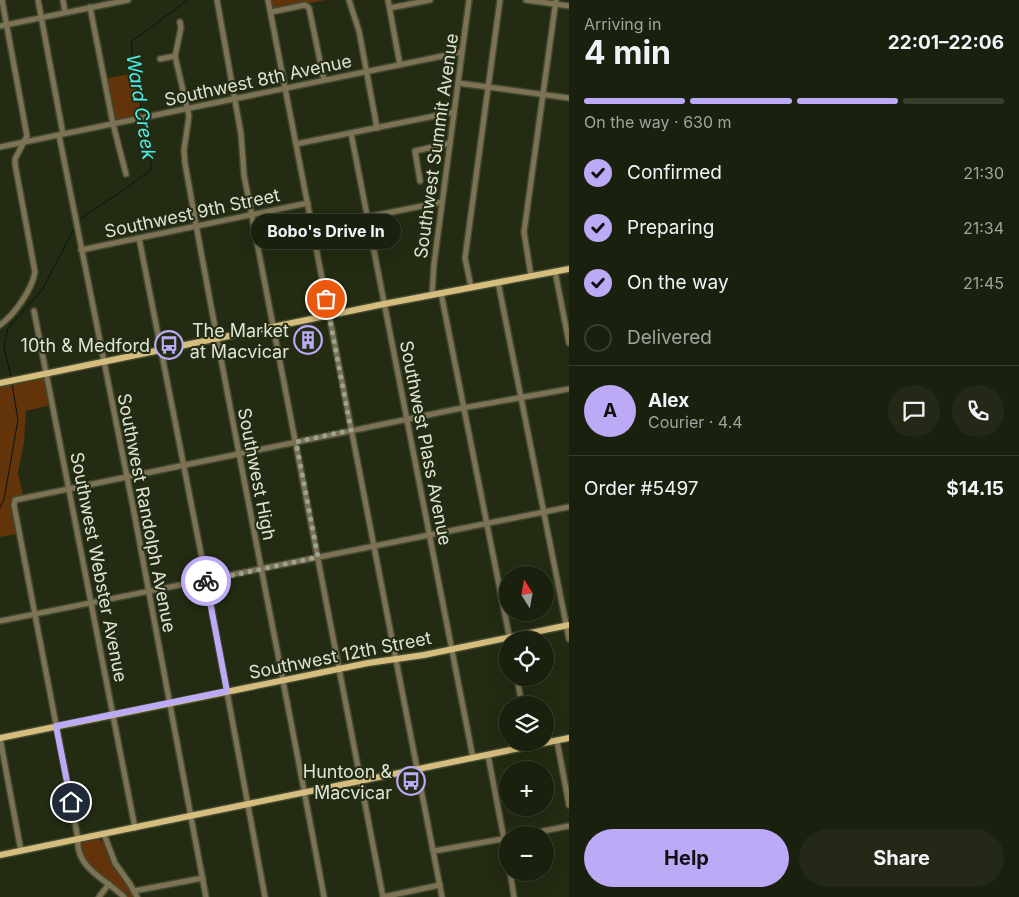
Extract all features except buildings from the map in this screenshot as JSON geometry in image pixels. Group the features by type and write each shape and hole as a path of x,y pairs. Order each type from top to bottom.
{"main road":[{"path":"2,382 384,304 569,269"},
{"name":"Southwest 12th Street","path":"543,631 568,625"},
{"name":"Southwest 12th Street","path":"0,738 340,668 499,641"},
{"path":"554,741 569,738"},
{"path":"0,855 503,751"}],"street":[{"path":"0,325 31,287 35,272 15,164 15,159 27,136 3,25 2,0"},
{"name":"Southwest Randolph Avenue","path":"38,0 74,215 127,477 206,897"},
{"path":"63,0 65,12"},
{"path":"3,25 115,1 128,0"},
{"path":"217,0 242,134 244,175 251,215 383,897 440,885"},
{"path":"268,0 442,897"},
{"path":"349,0 359,31 377,128"},
{"path":"388,0 400,65"},
{"path":"390,8 430,0"},
{"name":"Southwest Summit Avenue","path":"432,295 434,264 468,0"},
{"path":"471,287 465,258 500,0"},
{"path":"526,0 556,2 569,6"},
{"path":"531,276 524,232 556,2"},
{"path":"90,7 113,124 126,174"},
{"path":"271,12 308,7 324,80"},
{"path":"160,60 175,56 181,28 180,22"},
{"name":"Southwest 8th Avenue","path":"0,147 462,52"},
{"name":"Southwest High","path":"175,56 189,122 184,150 196,226 324,897"},
{"path":"458,83 569,98"},
{"path":"296,144 454,112"},
{"name":"Southwest Plass Avenue","path":"350,133 473,758"},
{"path":"420,181 415,151 450,143"},
{"path":"367,217 442,202"},
{"name":"Southwest 9th Street","path":"81,250 308,203"},
{"path":"139,238 206,580 265,897"},
{"path":"555,272 569,343"},
{"path":"498,282 568,625 569,640"},
{"path":"441,293 508,631"},
{"name":"Southwest Webster Avenue","path":"34,311 135,828"},
{"path":"124,897 90,869 83,861 78,849 78,839 14,501 351,430 569,389"},
{"path":"0,621 569,507"},
{"path":"0,738 21,851"},
{"path":"557,741 569,805"},
{"path":"488,755 503,826"},
{"path":"554,829 569,826"},
{"path":"104,834 115,863 136,897"},
{"path":"434,852 499,839"},
{"path":"134,891 203,878"},
{"path":"511,881 514,897"},
{"path":"99,897 109,884"}],"shaded area":[{"path":"270,0 326,0 278,9 273,8"},
{"path":"134,73 142,114 112,120 104,79"},
{"path":"44,377 51,405 26,411 24,443 18,473 23,495 14,497 11,502 17,534 0,537 0,387"},
{"path":"95,838 104,843 112,863 134,897 127,897 121,890 91,867 86,860 80,843"}],"waterway":[{"name":"Ward Creek","path":"143,115 135,82 131,42 188,0"},
{"name":"Ward Creek","path":"79,221 151,170 150,140 144,119"},
{"name":"Ward Creek","path":"11,377 4,347 8,328 42,290 75,227"},
{"name":"Ward Creek","path":"0,508 4,499 18,420 12,384"}],"way so far":[{"path":"206,581 318,557 296,442 351,430 326,299"}],"place":[{"name":"Bobo's Drive In","path":"326,299"},
{"name":"The Market at Macvicar","path":"308,340"},
{"name":"10th & Medford","path":"169,345"},
{"name":"Huntoon & Macvicar","path":"411,781"}],"route":[{"path":"71,802 56,726 227,691 206,581"}]}
